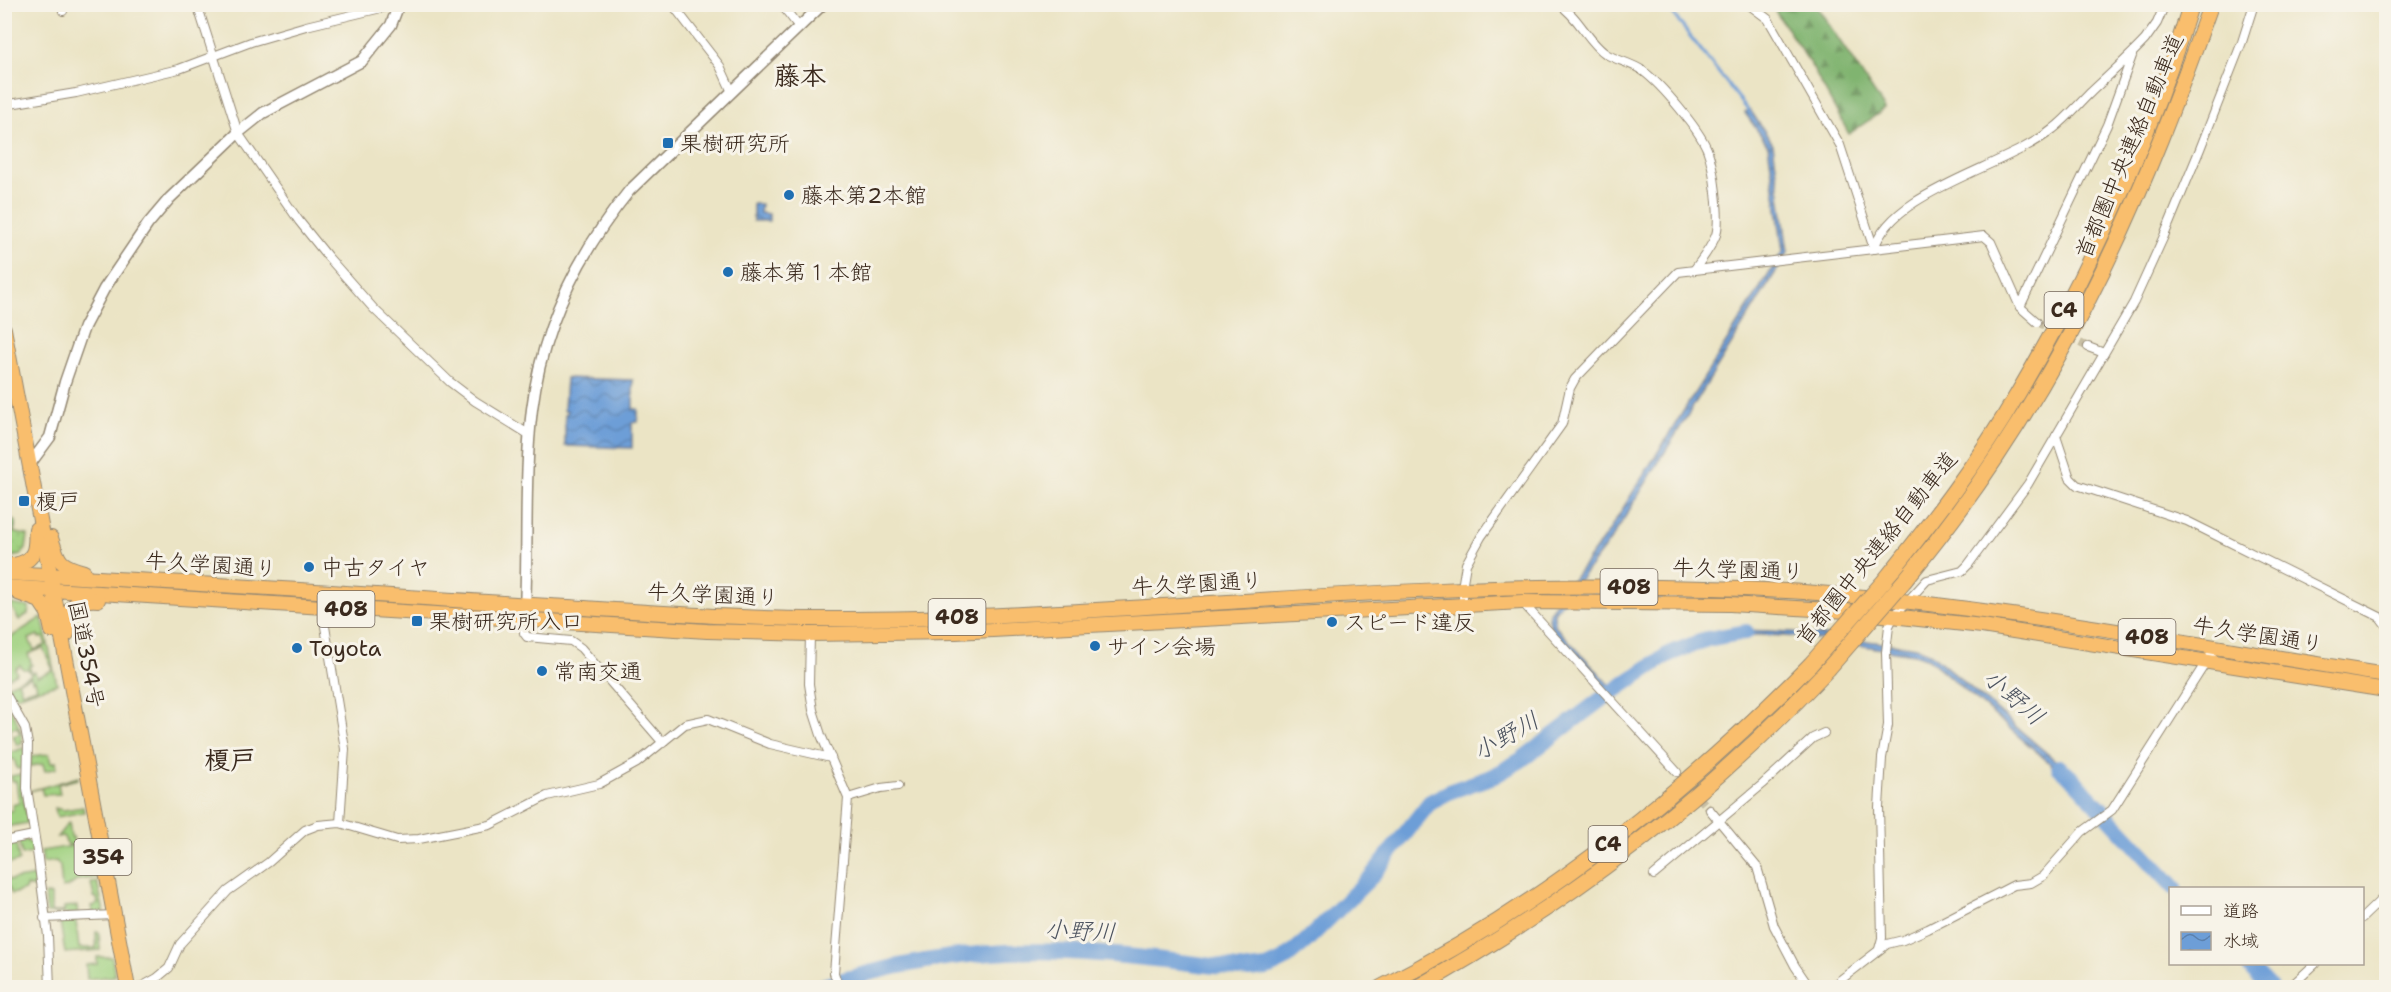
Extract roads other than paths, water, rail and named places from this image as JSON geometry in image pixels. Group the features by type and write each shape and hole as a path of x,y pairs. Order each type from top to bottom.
{"highway":[{"name":"首都圏中央連絡自動車道","path":"1380,987 1510,913 1604,848 1680,787 1741,734 1810,665 1885,580 1944,505 1980,453 2017,396 2052,332 2088,263 2122,188 2192,4"},
{"name":"首都圏中央連絡自動車道","path":"1416,987 1520,927 1580,886 1690,800 1755,743 1828,669 1905,580 1951,521 1994,460 2066,342 2103,271 2129,214 2187,71 2211,4"},
{"name":"国道354号","path":"4,329 8,369 30,464 128,987"},
{"path":"4,566 23,563 29,559 35,546 35,534 40,519"},
{"path":"40,519 61,564 97,578"},
{"name":"牛久学園通り","path":"4,573 748,618 955,617 1462,590 1586,586 1796,592 1906,602 2386,675"},
{"name":"牛久学園通り","path":"7,587 717,632 810,634 956,632 1522,602 1730,604 1894,616 1993,628 2386,690"},
{"path":"7,587 21,595 34,597 40,601 48,613 53,637 64,646 68,629 67,619 73,606 81,601 98,600 111,594"}],"street":[{"path":"197,4 238,133 299,222 394,329 450,382 475,401 530,435"},
{"path":"4,105 76,93 179,69 251,42 306,26 399,4"},
{"path":"30,464 50,437 65,382 84,327 104,289 148,224 170,198 238,133 263,113 362,61 391,26 399,4"},
{"path":"672,4 720,66 732,92"},
{"path":"781,4 799,27"},
{"path":"663,743 581,648 571,641 528,637 524,633 530,435 536,387 547,342 562,299 576,269 607,219 629,191 823,4"},
{"path":"1559,4 1572,12 1606,54 1630,63 1660,87 1692,125 1707,150 1718,211 1718,226 1712,244 1694,270"},
{"path":"1748,4 1768,19 1840,145 1874,249"},
{"path":"1874,249 1880,233 1889,221 1908,205 2034,143 2054,129 2133,52 2157,23 2165,4"},
{"path":"1879,949 1882,938 1879,807 1882,758 1888,725 1886,652 1889,626 1894,616 1927,580 1962,571 1968,565 2028,484 2134,302 2164,236 2242,42 2254,4"},
{"path":"2020,307 2107,126 2133,52"},
{"path":"1463,605 1462,590 1466,564 1470,555 1562,424 1570,388 1575,379 1678,272 1984,236 1991,242 2020,307 2037,322"},
{"path":"2088,347 2104,353"},
{"path":"2056,436 2070,478 2077,485 2187,521 2384,617 2386,625"},
{"path":"1522,602 1677,772"},
{"path":"322,608 345,749 340,823"},
{"path":"810,634 809,684 813,710 821,735 848,798 834,973 838,987"},
{"path":"1830,987 1879,949 1928,929 2014,885 2031,882 2043,876 2082,832 2112,810 2215,648"},
{"path":"4,691 25,728 27,736 29,751 27,788 48,936 50,987"},
{"path":"139,987 157,978 169,968 180,944 228,891 269,862 305,830 318,825 340,823 397,840 418,839 475,829 498,822 547,796 599,784 637,763 685,724 708,719 770,744 831,758"},
{"path":"1654,875 1720,821 1813,738 1824,733"},
{"path":"848,798 881,788 898,786"},
{"path":"1710,810 1757,867 1774,926 1795,966 1810,987"},
{"path":"4,841 34,835"},
{"path":"2364,916 2386,895"},
{"path":"44,918 114,915"},
{"path":"2289,987 2312,965"}],"water":[{"path":"1750,110 1773,144 1788,252 1612,538 1554,613 1555,626 1612,687 1608,692 1550,628 1549,612 1607,534 1783,251 1768,145 1745,113"},
{"path":"753,204 761,204 760,213 769,214 769,221 753,221"},
{"path":"566,378 633,380 633,409 638,409 638,422 632,422 632,448 565,446 565,415 568,411 564,410"},
{"path":"1743,630 1792,632 1916,647 1931,654 2077,779 2073,783 1929,659 1915,654 1795,637 1748,635 1726,637 1725,632"}],"waterway":[{"path":"1665,4 1751,114"},
{"name":"小野川","path":"817,988 909,964 1003,952 1089,953 1248,970 1267,968 1282,961 1305,942 1371,877 1430,802 1451,791 1494,776 1521,760 1599,701 1669,654 1707,639 1746,632"},
{"name":"小野川","path":"1610,690 1613,693"},
{"name":"小野川","path":"2059,767 2075,781 2174,887"},
{"name":"小野川","path":"2248,965 2270,988"}],"tunnel":[{"path":"2037,322 2088,347"},
{"path":"1683,779 1710,810"}],"place":[{"name":"果樹研究所","path":"668,143"},
{"name":"藤本第2本館","path":"789,195"},
{"name":"藤本第１本館","path":"728,272"},
{"name":"榎戸","path":"24,501"},
{"name":"中古タイヤ","path":"309,567"},
{"name":"果樹研究所入口","path":"417,621"},
{"name":"スピード違反","path":"1332,622"},
{"name":"サイン会場","path":"1095,646"},
{"name":"Toyota","path":"297,648"},
{"name":"常南交通","path":"542,671"}],"district":[{"name":"藤本","path":"800,76"},
{"name":"榎戸","path":"230,760"}]}
